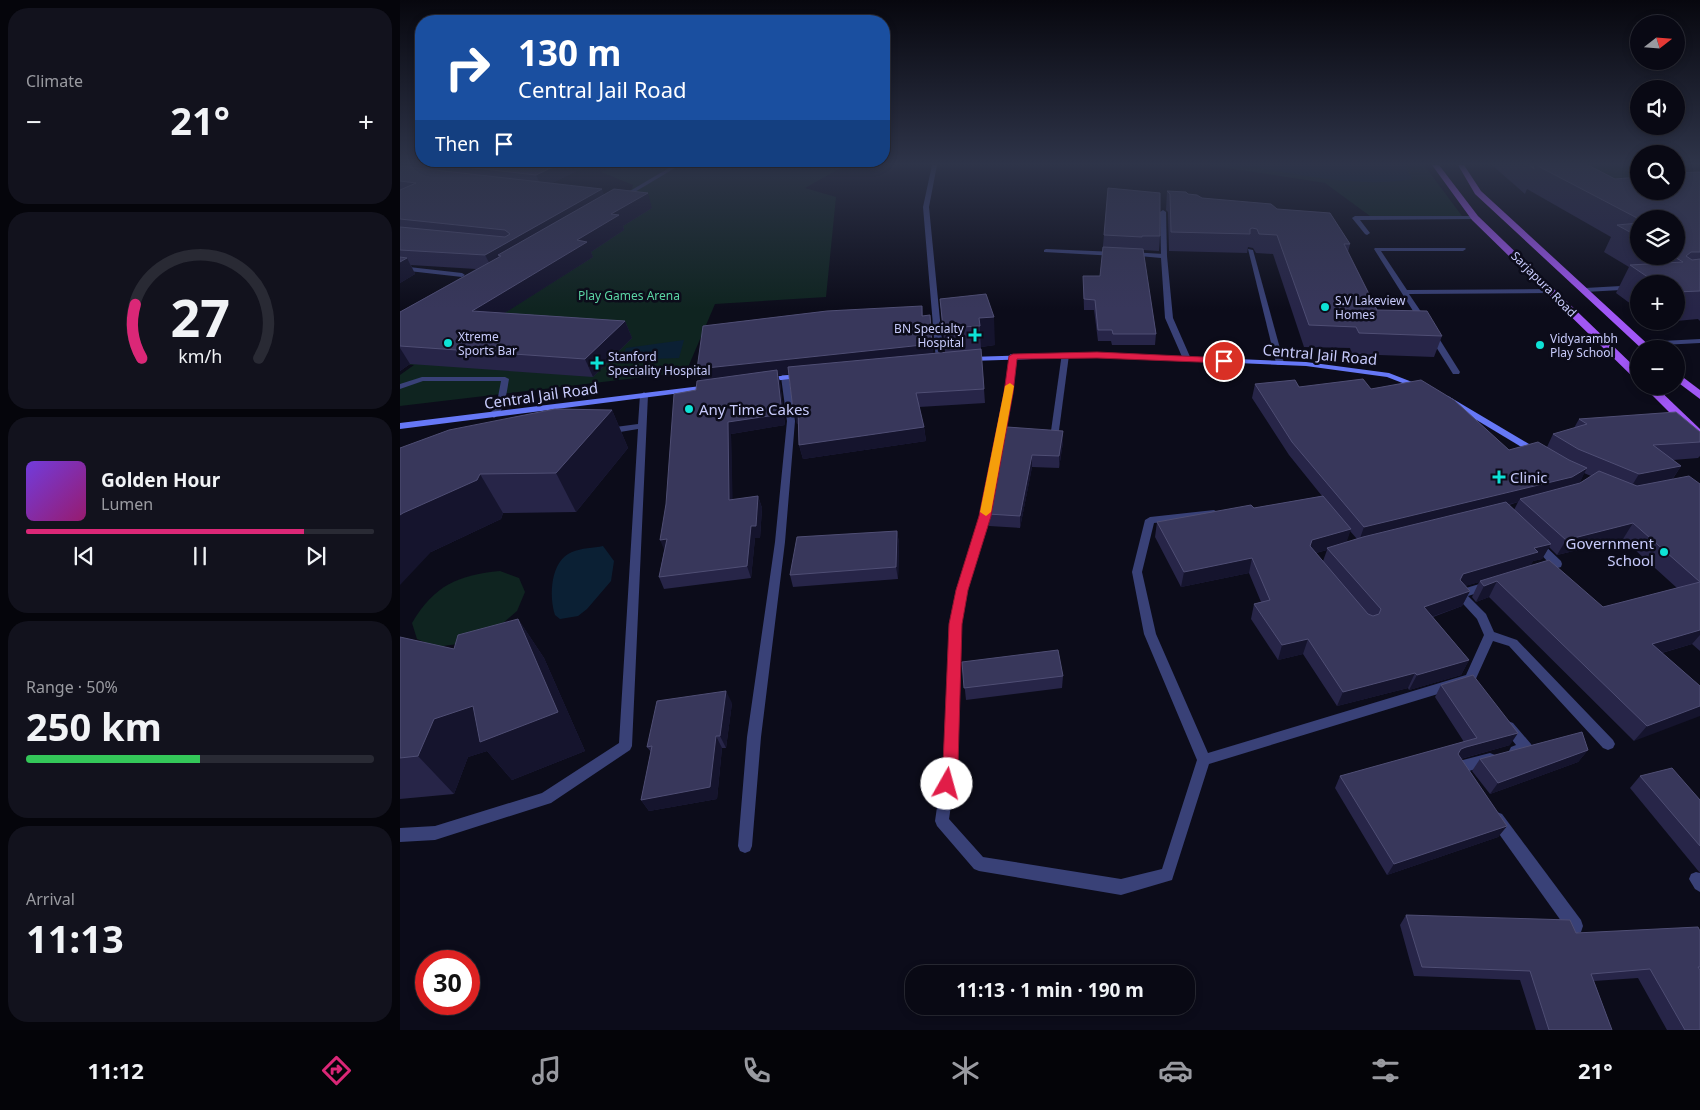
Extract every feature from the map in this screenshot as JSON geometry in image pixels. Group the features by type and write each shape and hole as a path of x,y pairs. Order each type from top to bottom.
{"main road":[{"name":"Sarjapura Road","path":"1472,213 1630,368"},
{"name":"Sarjapura Road","path":"1500,213 1639,340"},
{"name":"Central Jail Road","path":"930,362 1013,356 1187,359 1280,363 1388,375 1435,392 1542,456"},
{"path":"756,381 814,374"},
{"path":"1685,383 1700,396"},
{"name":"Central Jail Road","path":"400,426 716,386"},
{"path":"1657,395 1700,436"}],"street":[{"path":"927,213 949,360"},
{"path":"1163,213 1168,318 1187,359"},
{"path":"1367,233 1355,218 1476,218"},
{"path":"1456,372 1377,249 1463,249"},
{"path":"1250,250 1280,363"},
{"path":"1046,251 1164,256"},
{"path":"400,268 462,276"},
{"path":"1586,290 1630,287"},
{"path":"1405,292 1550,291"},
{"path":"1685,343 1700,341"},
{"path":"1013,356 1009,393 985,516 962,590 955,624 950,765 942,821 978,864 1121,888 1166,875 1204,760 1150,634 1137,572 1150,520 1229,511"},
{"path":"1054,438 1065,356"},
{"path":"745,846 754,737 780,542 791,420 785,377"},
{"path":"400,387 422,379 505,379 502,397 494,415"},
{"path":"400,835 434,833 546,798 625,746 644,395"},
{"path":"593,433 642,426"},
{"path":"1528,537 1557,564 1530,572"},
{"path":"1204,760 1473,683 1490,635 1482,617 1460,594 1495,583"},
{"path":"1490,635 1512,644 1608,744"},
{"path":"1471,783 1460,768 1526,748 1501,718"},
{"path":"1488,807 1574,926"}],"green space":[{"name":"Play Games Arena","path":"593,213 834,213 826,297 715,304 686,372 400,406 400,375 414,365 400,364 400,334"},
{"path":"1366,213 1460,213 1462,216 1370,216"},
{"path":"500,571 519,578 525,592 517,611 495,630 465,643 436,647 417,639 412,623 429,599 449,584 460,579 472,575"}],"water":[{"path":"684,340 679,358 622,360 626,348"},
{"path":"603,546 614,561 611,581 587,609 578,616 560,619 555,615 552,598 553,580 559,563 572,552"}],"building":[{"path":"400,213 559,213 485,255 400,250 400,227 505,237 510,234 505,230 400,219"},
{"path":"572,213 613,213 611,214 619,215 577,240 587,242 472,311 625,321 585,359 400,346 400,312 501,256 498,255"},
{"path":"1106,213 1160,213 1160,236 1104,235"},
{"path":"1171,213 1330,213 1350,244 1344,244 1377,310 1427,311 1442,336 1359,333 1356,327 1309,325 1277,235 1259,234 1257,229 1252,228 1250,229 1250,234 1171,232"},
{"path":"1685,213 1700,213 1700,252 1691,252 1686,256 1692,260 1700,259 1700,291 1685,292 1685,275 1645,275 1630,265 1685,265"},
{"path":"1630,224 1630,232 1617,225"},
{"path":"1103,247 1143,249 1156,334 1113,334 1112,330 1098,330 1095,300 1084,299 1083,276 1100,276"},
{"path":"400,257 407,258 400,262"},
{"path":"986,294 994,317 979,318 980,326 943,328 940,299"},
{"path":"922,306 922,316 930,315 932,344 697,369 703,326 827,311"},
{"path":"981,349 984,389 916,393 924,427 799,445 798,409 793,410 788,367"},
{"path":"777,370 782,414 728,422 729,500 758,496 756,526 751,526 747,566 659,577 667,539 660,540 666,504 674,394 696,390 697,381"},
{"path":"1363,379 1371,389 1421,380 1454,400 1509,450 1538,442 1587,468 1572,477 1364,527 1292,442 1255,384 1295,380 1299,387"},
{"path":"555,409 612,410 556,473 480,474 477,480 400,515 400,448 449,430"},
{"path":"1676,412 1700,432 1700,442 1653,445 1681,466 1639,474 1578,449 1553,434 1587,424 1579,419"},
{"path":"1007,427 1063,431 1059,456 1032,455 1020,516 988,514"},
{"path":"1599,471 1637,486 1689,476 1700,484 1700,582 1633,523 1566,540 1520,499 1580,483"},
{"path":"1323,496 1351,529 1312,540 1310,546 1368,614 1373,616 1379,614 1381,609 1327,548 1363,537 1506,502 1551,544 1534,548 1538,552 1463,574 1460,580 1470,591 1424,607 1469,660 1417,675 1415,673 1343,692 1308,639 1282,645 1254,604 1270,600 1252,558 1184,572 1157,522 1251,505 1254,508"},
{"path":"897,531 896,567 790,575 797,537"},
{"path":"1549,560 1603,607 1700,582 1700,630 1652,644 1700,686 1700,706 1647,726 1497,581 1484,586 1480,581"},
{"path":"518,619 558,712 480,742 473,706 434,719 418,756 400,758 400,637 454,649 458,635"},
{"path":"1058,650 1063,676 964,688 962,662"},
{"path":"1473,675 1518,733 1466,747 1461,749 1458,754 1507,826 1394,864 1340,776 1477,738 1441,685"},
{"path":"726,691 720,736 716,736 710,787 641,800 652,746 647,747 657,701"},
{"path":"1582,732 1588,750 1498,783 1480,759"},
{"path":"1672,768 1700,800 1700,846 1640,776"},
{"path":"1406,915 1570,920 1576,933 1698,927 1700,931 1700,967 1698,967 1700,970 1700,1030 1685,1030 1650,969 1591,974 1612,1030 1549,1030 1530,971 1422,967"}],"slow traffic":[{"path":"986,512 1010,386"}],"place":[{"name":"S.V Lakeview Homes","path":"1325,307"},
{"name":"BN Specialty Hospital","path":"975,335"},
{"name":"Xtreme Sports Bar","path":"448,343"},
{"name":"Vidyarambh Play School","path":"1540,345"},
{"name":"Stanford Speciality Hospital","path":"597,363"},
{"name":"Any Time Cakes","path":"689,409"},
{"name":"Clinic","path":"1499,477"},
{"name":"Government School","path":"1664,552"}],"route":[{"path":"947,784 950,765 955,624 962,590 985,516 1009,393 1013,356 1097,355 1224,361"}]}
